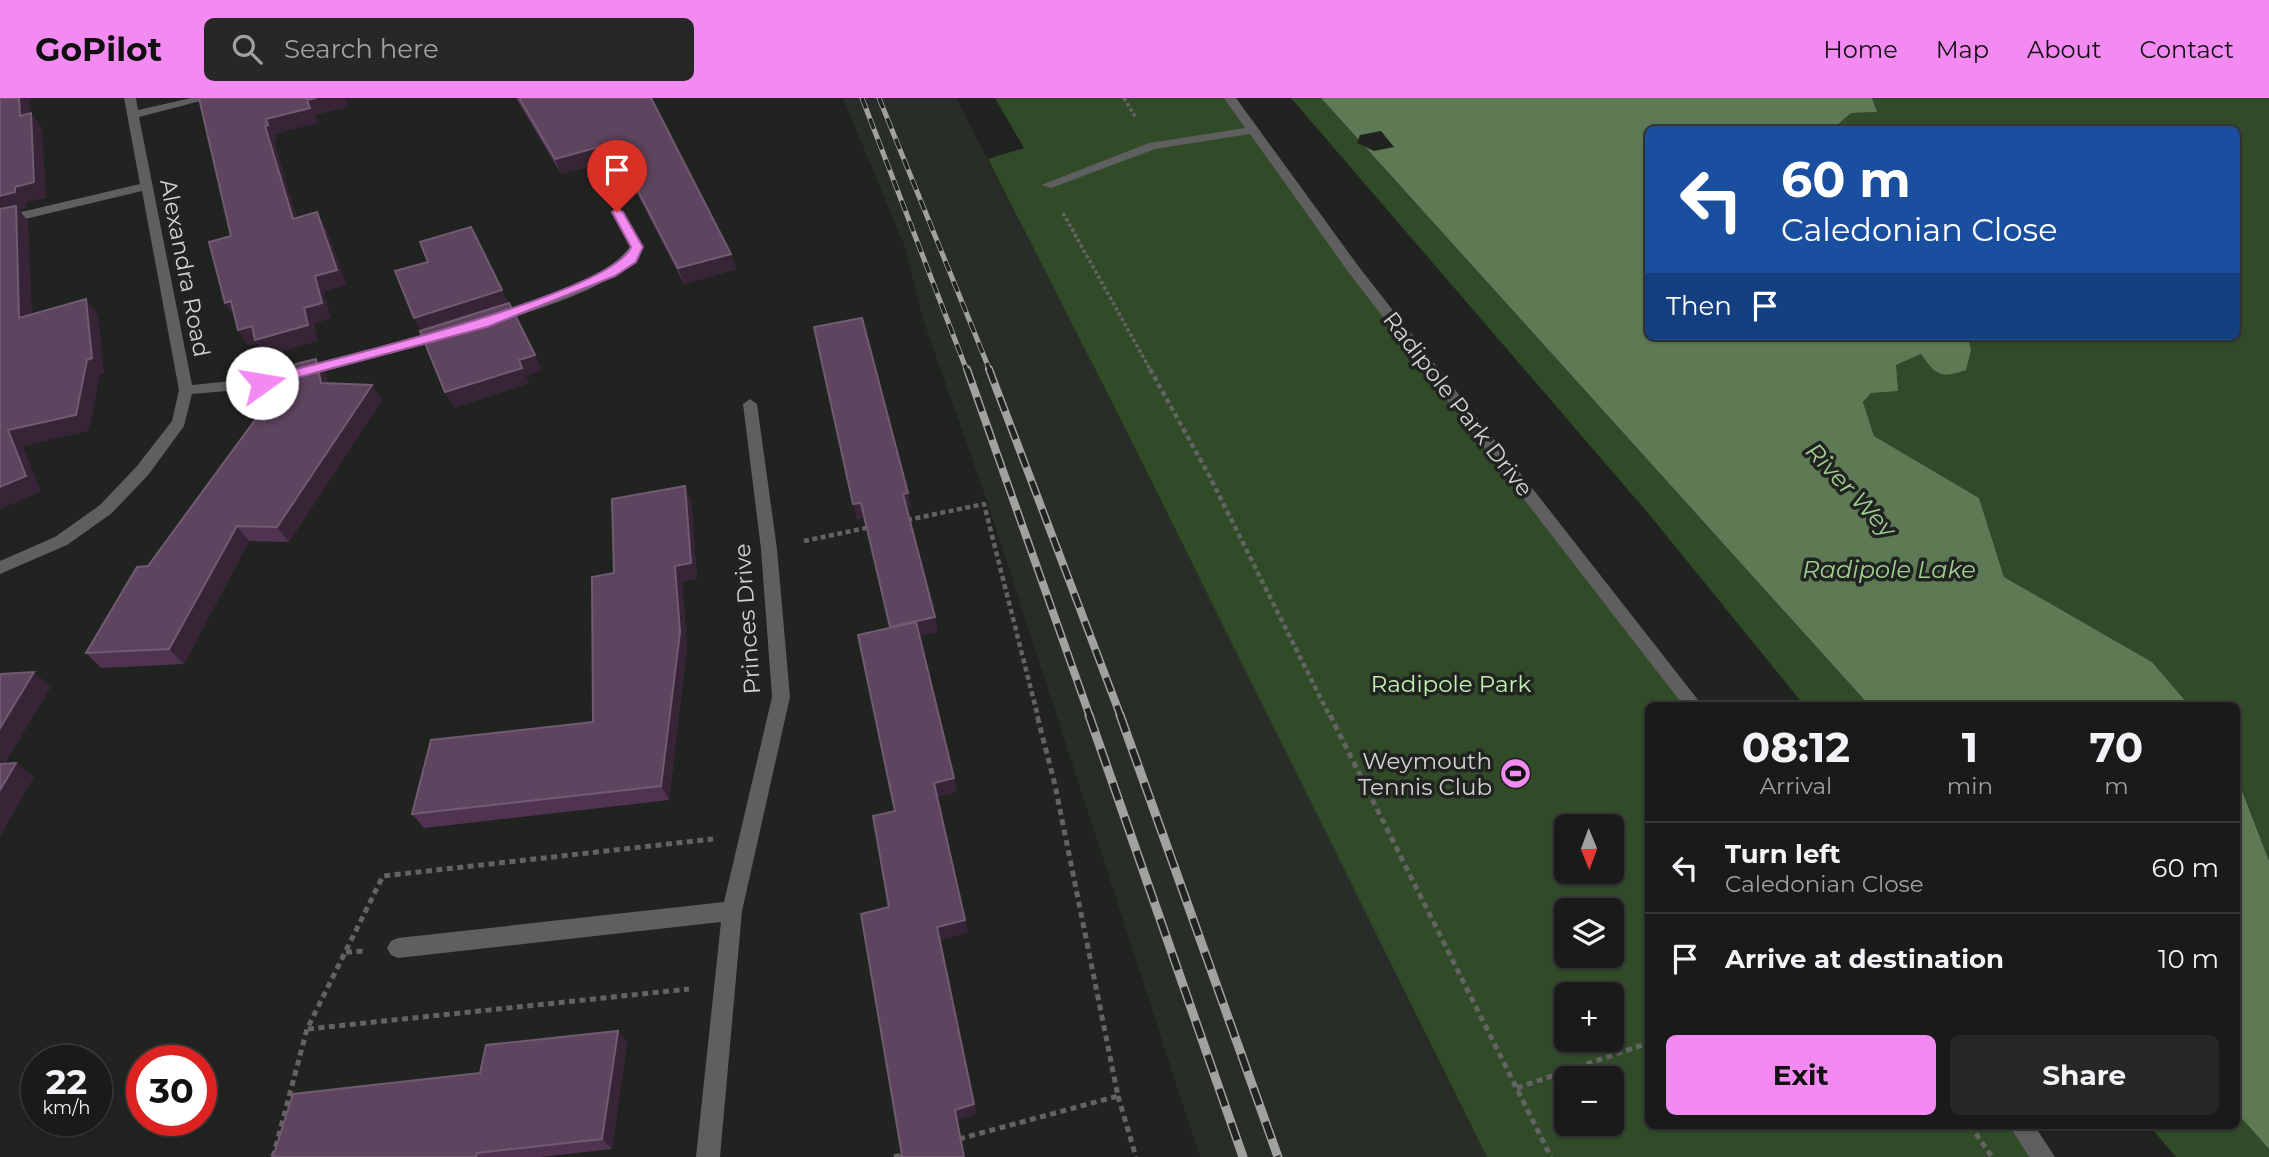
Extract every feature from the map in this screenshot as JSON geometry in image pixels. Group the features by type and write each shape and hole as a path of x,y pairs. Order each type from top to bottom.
{"street":[{"name":"Alexandra Road","path":"0,568 61,541 106,509 142,470 180,422 186,390 130,98"},
{"path":"132,115 206,98"},
{"name":"Radipole Park Drive","path":"1230,98 1354,270 1691,702"},
{"path":"1047,185 1153,146 1253,130"},
{"path":"0,221 146,186"},
{"path":"186,390 262,383 463,329 610,273 632,259 637,247 617,212"},
{"name":"Princes Drive","path":"708,1157 732,911 781,697 769,549 750,404"},
{"path":"398,948 732,911"},
{"path":"2023,1129 2043,1157"}],"path":[{"path":"1047,185 1210,477 1551,1157"},
{"path":"903,520 984,504 1055,785 1118,1096 1136,1157"},
{"path":"769,549 876,526"},
{"path":"307,1029 724,985"},
{"path":"1517,1088 1645,1044"},
{"path":"947,1143 1118,1096"},
{"path":"1973,1129 1992,1157"},
{"path":"894,1157 920,1150"}],"shaded area":[{"path":"843,98 956,98 1123,424 1487,1157 1200,1157 988,504 923,319 905,247"}],"green space":[{"name":"Radipole Park","path":"995,98 1230,98 1354,270 1691,702 1645,702 1645,1129 2023,1129 2043,1157 1487,1157 1123,424 988,159 1024,148"},
{"path":"1291,98 1321,98 1866,702 1802,702 1648,513"},
{"path":"1872,98 2269,98 2269,861 2240,782 2240,702 2186,702 2152,662 2004,577 1979,498 1874,436 1863,402 1896,365 1921,353 1971,342 1970,340 2240,340 2240,126 1836,126 1851,113 1876,112"},
{"path":"2240,1116 2269,1149 2269,1157 2176,1157 2152,1129 2240,1129"}],"water":[{"name":"Radipole Lake","path":"1321,98 1872,98 1877,112 1851,113 1836,126 1645,126 1645,340 1969,340 1971,350 1966,370 1950,374 1939,373 1921,354 1896,365 1898,391 1871,393 1863,402 1874,436 1979,498 2004,577 2152,662 2186,702 1866,702"},
{"path":"2240,785 2269,861 2269,1149 2240,1116"}],"pier":[{"path":"1381,131 1394,147 1374,151 1357,143 1360,135"}],"building":[{"path":"0,98 19,98 20,116 31,113 34,182 15,187 15,192 0,196"},
{"path":"199,98 316,98 307,100 310,108 266,119 268,125 265,126 293,219 317,212 337,270 315,276 322,303 304,308 308,325 255,340 252,326 238,330 231,301 225,303 209,242 231,236"},
{"path":"519,98 651,98 731,254 678,268 613,143 555,159"},
{"path":"16,206 19,318 86,299 92,358 87,360 76,415 8,430 26,476 0,487 0,209"},
{"path":"471,227 502,290 414,318 395,271 428,262 420,242"},
{"path":"509,303 535,355 519,360 522,368 445,392 420,331"},
{"path":"862,318 908,493 903,494 935,617 890,627 861,503 853,504 814,327"},
{"path":"316,359 321,383 372,385 277,527 237,526 169,649 86,653 137,567 148,566 296,364"},
{"path":"685,486 691,563 675,566 680,632 661,786 412,814 431,740 593,722 592,577 614,573 612,499"},
{"path":"916,622 954,778 934,783 965,920 937,927 974,1104 955,1110 964,1157 895,1157 902,1155 861,914 889,907 873,816 895,811 858,635"},
{"path":"34,672 0,728 0,674"},
{"path":"16,763 0,790 0,764"},
{"path":"618,1031 602,1139 477,1153 476,1157 273,1157 293,1094 480,1073 486,1045"}],"railway":[{"path":"862,98 967,371"},
{"path":"879,98 990,371"},
{"path":"967,369 1090,717"},
{"path":"989,369 1121,717"},
{"path":"1089,715 1243,1157"},
{"path":"1120,715 1278,1157"}],"place":[{"name":"Weymouth Tennis Club","path":"1515,774"}],"route":[{"path":"262,383 327,368 483,324 610,273 632,259 637,247 617,212"}],"water label":[{"name":"River Wey","path":"1851,490"}]}
